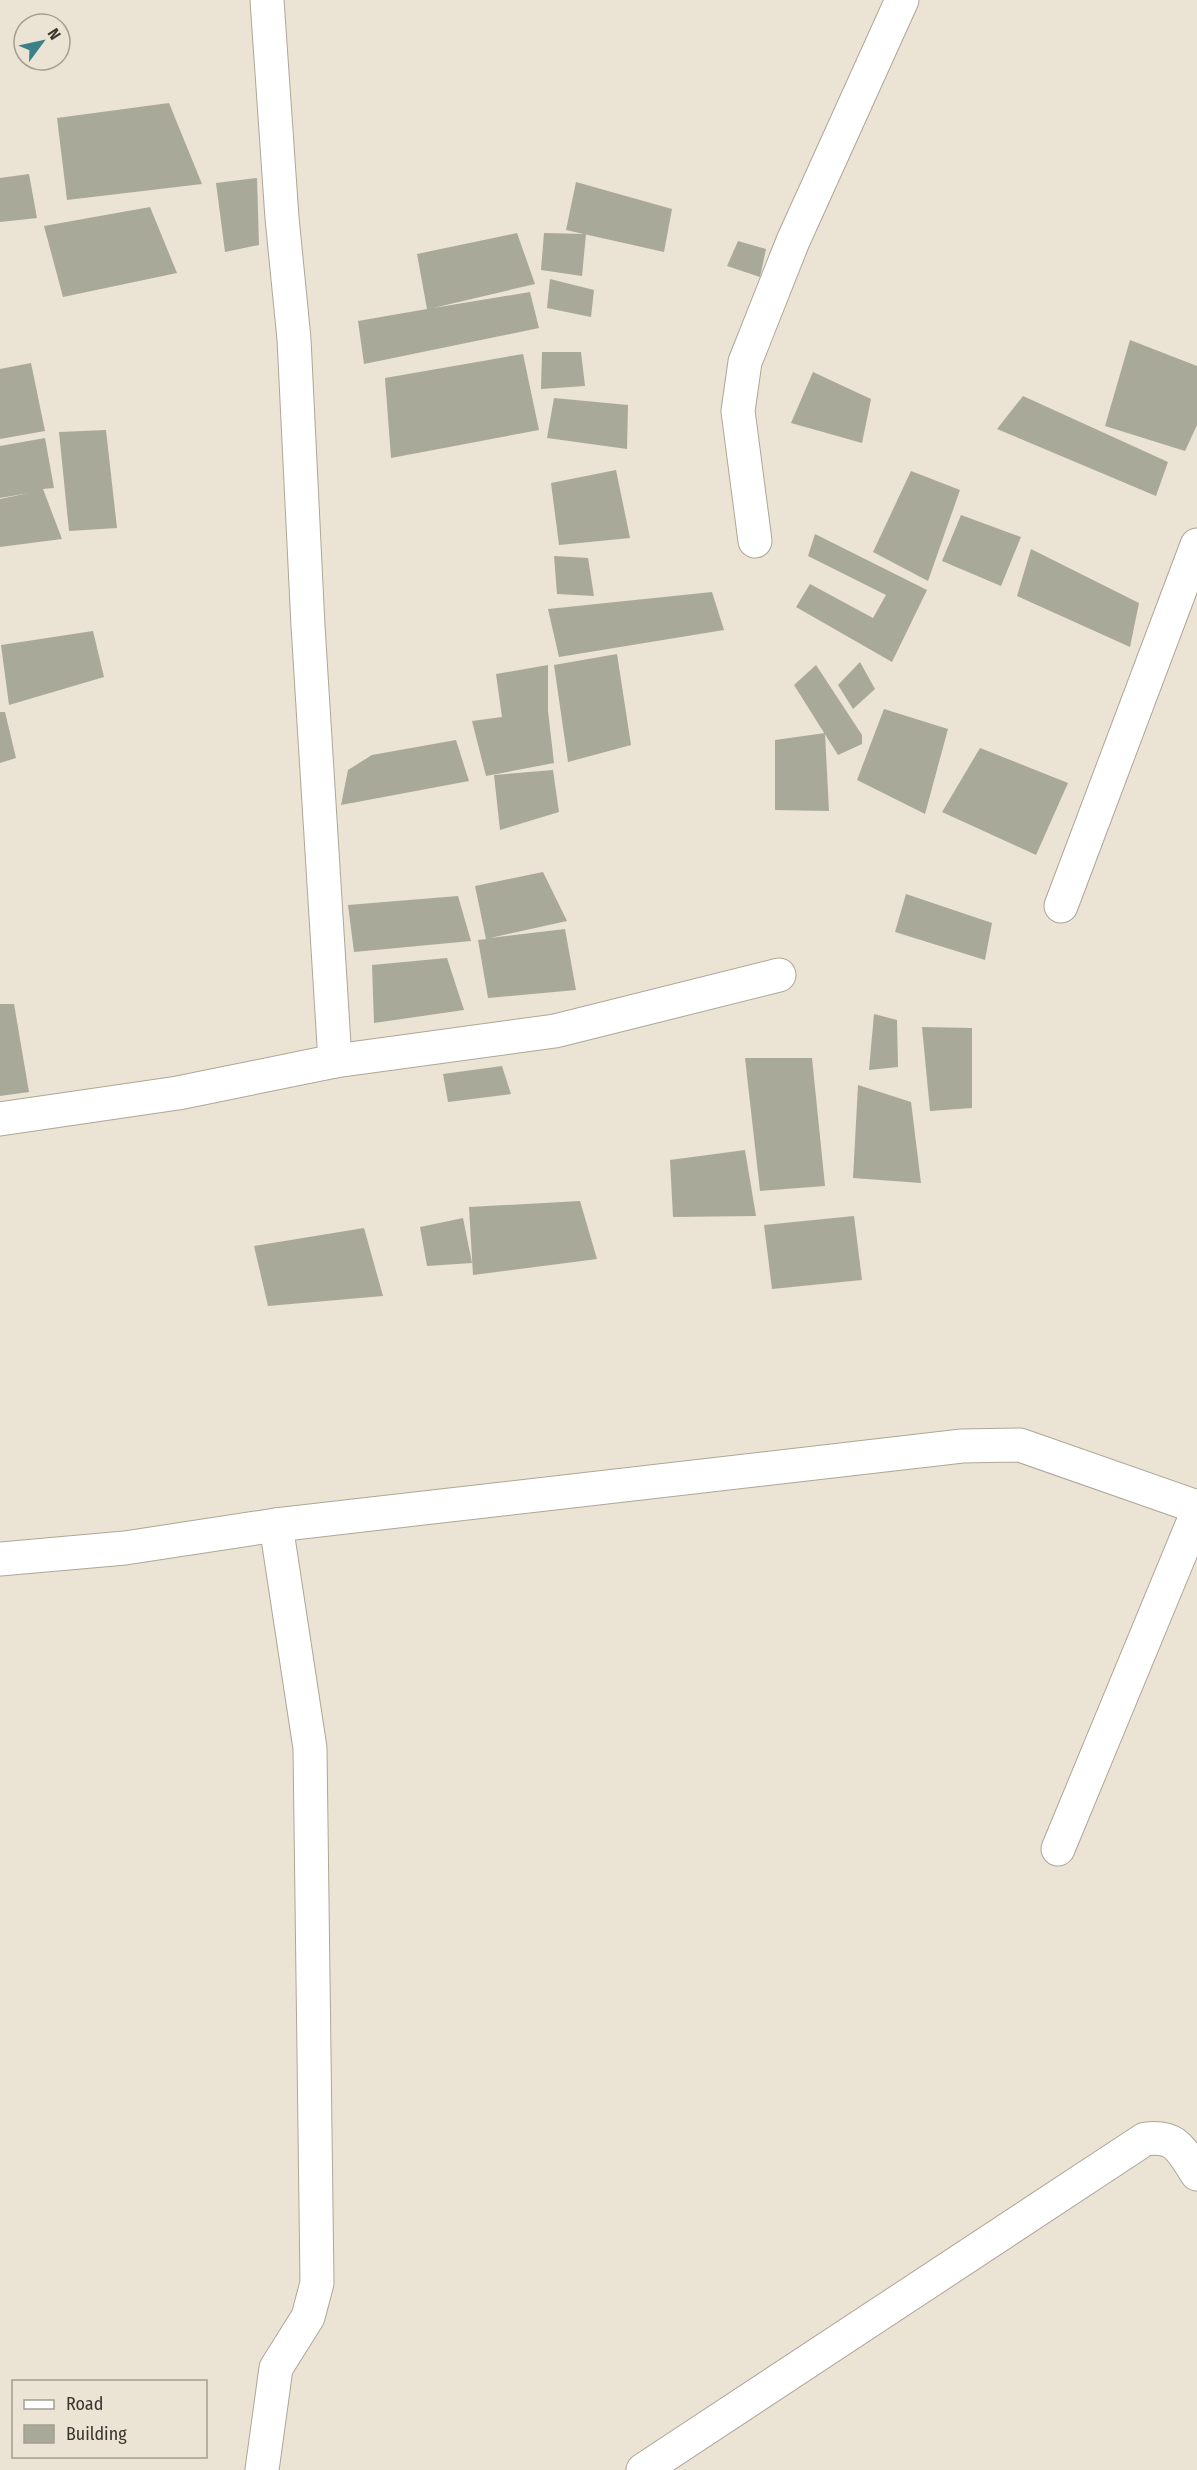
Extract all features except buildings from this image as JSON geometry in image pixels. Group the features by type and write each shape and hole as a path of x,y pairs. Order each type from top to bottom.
{"street":[{"path":"267,0 282,219 294,339 308,626 335,1061"},
{"path":"755,541 738,411 745,362 793,241 902,0"},
{"path":"1061,906 1197,545"},
{"path":"0,1119 178,1093 335,1061 555,1031 779,975"},
{"path":"0,1558 125,1548 276,1525 962,1446 1020,1445 1197,1508"},
{"path":"1058,1849 1197,1513"},
{"path":"262,2470 276,2368 308,2318 317,2283 310,1748 276,1525"},
{"path":"644,2470 1145,2139 1162,2136 1179,2145 1197,2174"}]}
